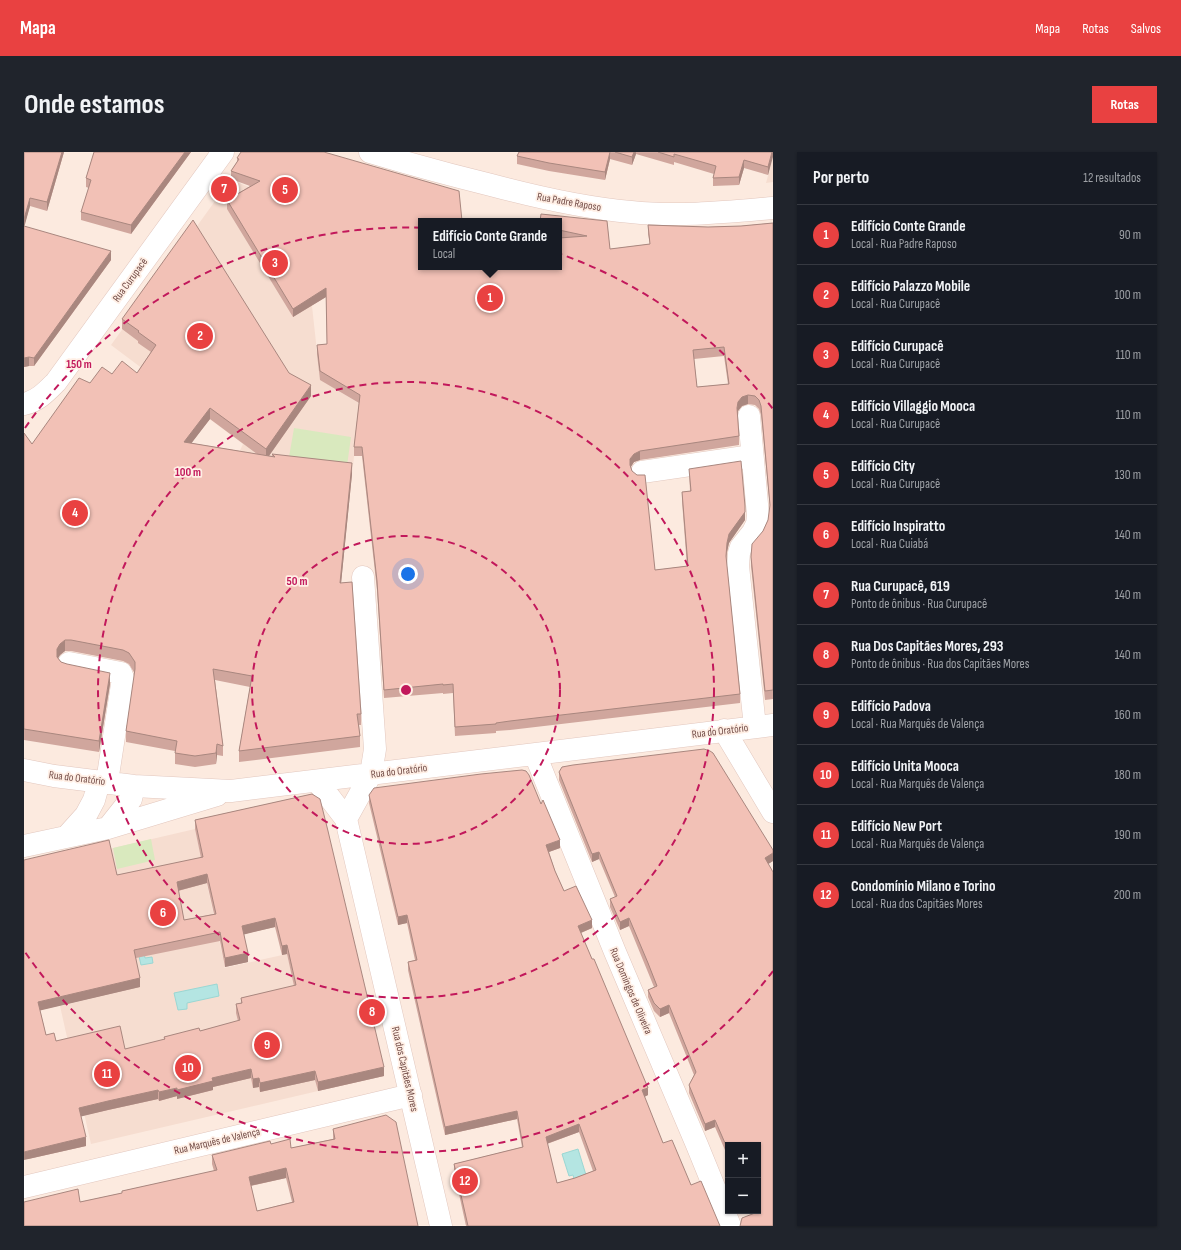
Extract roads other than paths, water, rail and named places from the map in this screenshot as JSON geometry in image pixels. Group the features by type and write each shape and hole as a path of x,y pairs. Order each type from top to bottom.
{"street":[{"name":"Rua Curupacê","path":"27,403 43,395 56,382 223,152"},
{"name":"Rua Padre Raposo","path":"370,152 527,194 600,208 631,212 687,214 773,208"},
{"path":"749,416 758,515 755,528 741,547 738,566 764,726"},
{"path":"642,472 752,456"},
{"path":"346,819 371,774 375,749 363,577"},
{"path":"68,835 86,815 103,782 123,678 121,673 69,663"},
{"name":"Rua do Oratório","path":"24,770 134,786 231,791 764,726"},
{"path":"724,730 773,812"},
{"name":"Rua Domingos de Oliveira","path":"535,754 615,952 730,1226"},
{"name":"Rua dos Capitães Mores","path":"317,781 346,819 441,1226"},
{"path":"108,828 131,799 134,786"},
{"path":"24,846 68,835 108,828 231,791"},
{"name":"Rua Marquês de Valença","path":"24,1187 411,1095"}],"water":[{"path":"137,921 145,958 152,957 153,963 141,965 131,922"},
{"path":"217,984 219,996 187,1003 187,1009 178,1010 174,993"},
{"path":"578,1149 586,1175 574,1179 573,1175 569,1176 562,1154"}],"place":[{"name":"Rua Curupacê, 619","path":"224,189"},
{"name":"Edifício City","path":"285,190"},
{"name":"Edifício Curupacê","path":"275,263"},
{"name":"Edifício Conte Grande","path":"490,298"},
{"name":"Edifício Palazzo Mobile","path":"200,336"},
{"name":"Edifício Villaggio Mooca","path":"75,513"},
{"name":"Edifício Inspiratto","path":"163,913"},
{"name":"Rua Dos Capitães Mores, 293","path":"372,1012"},
{"name":"Edifício Padova","path":"267,1045"},
{"name":"Edifício Unita Mooca","path":"188,1068"},
{"name":"Edifício New Port","path":"107,1074"},
{"name":"Condomínio Milano e Torino","path":"465,1181"}]}
